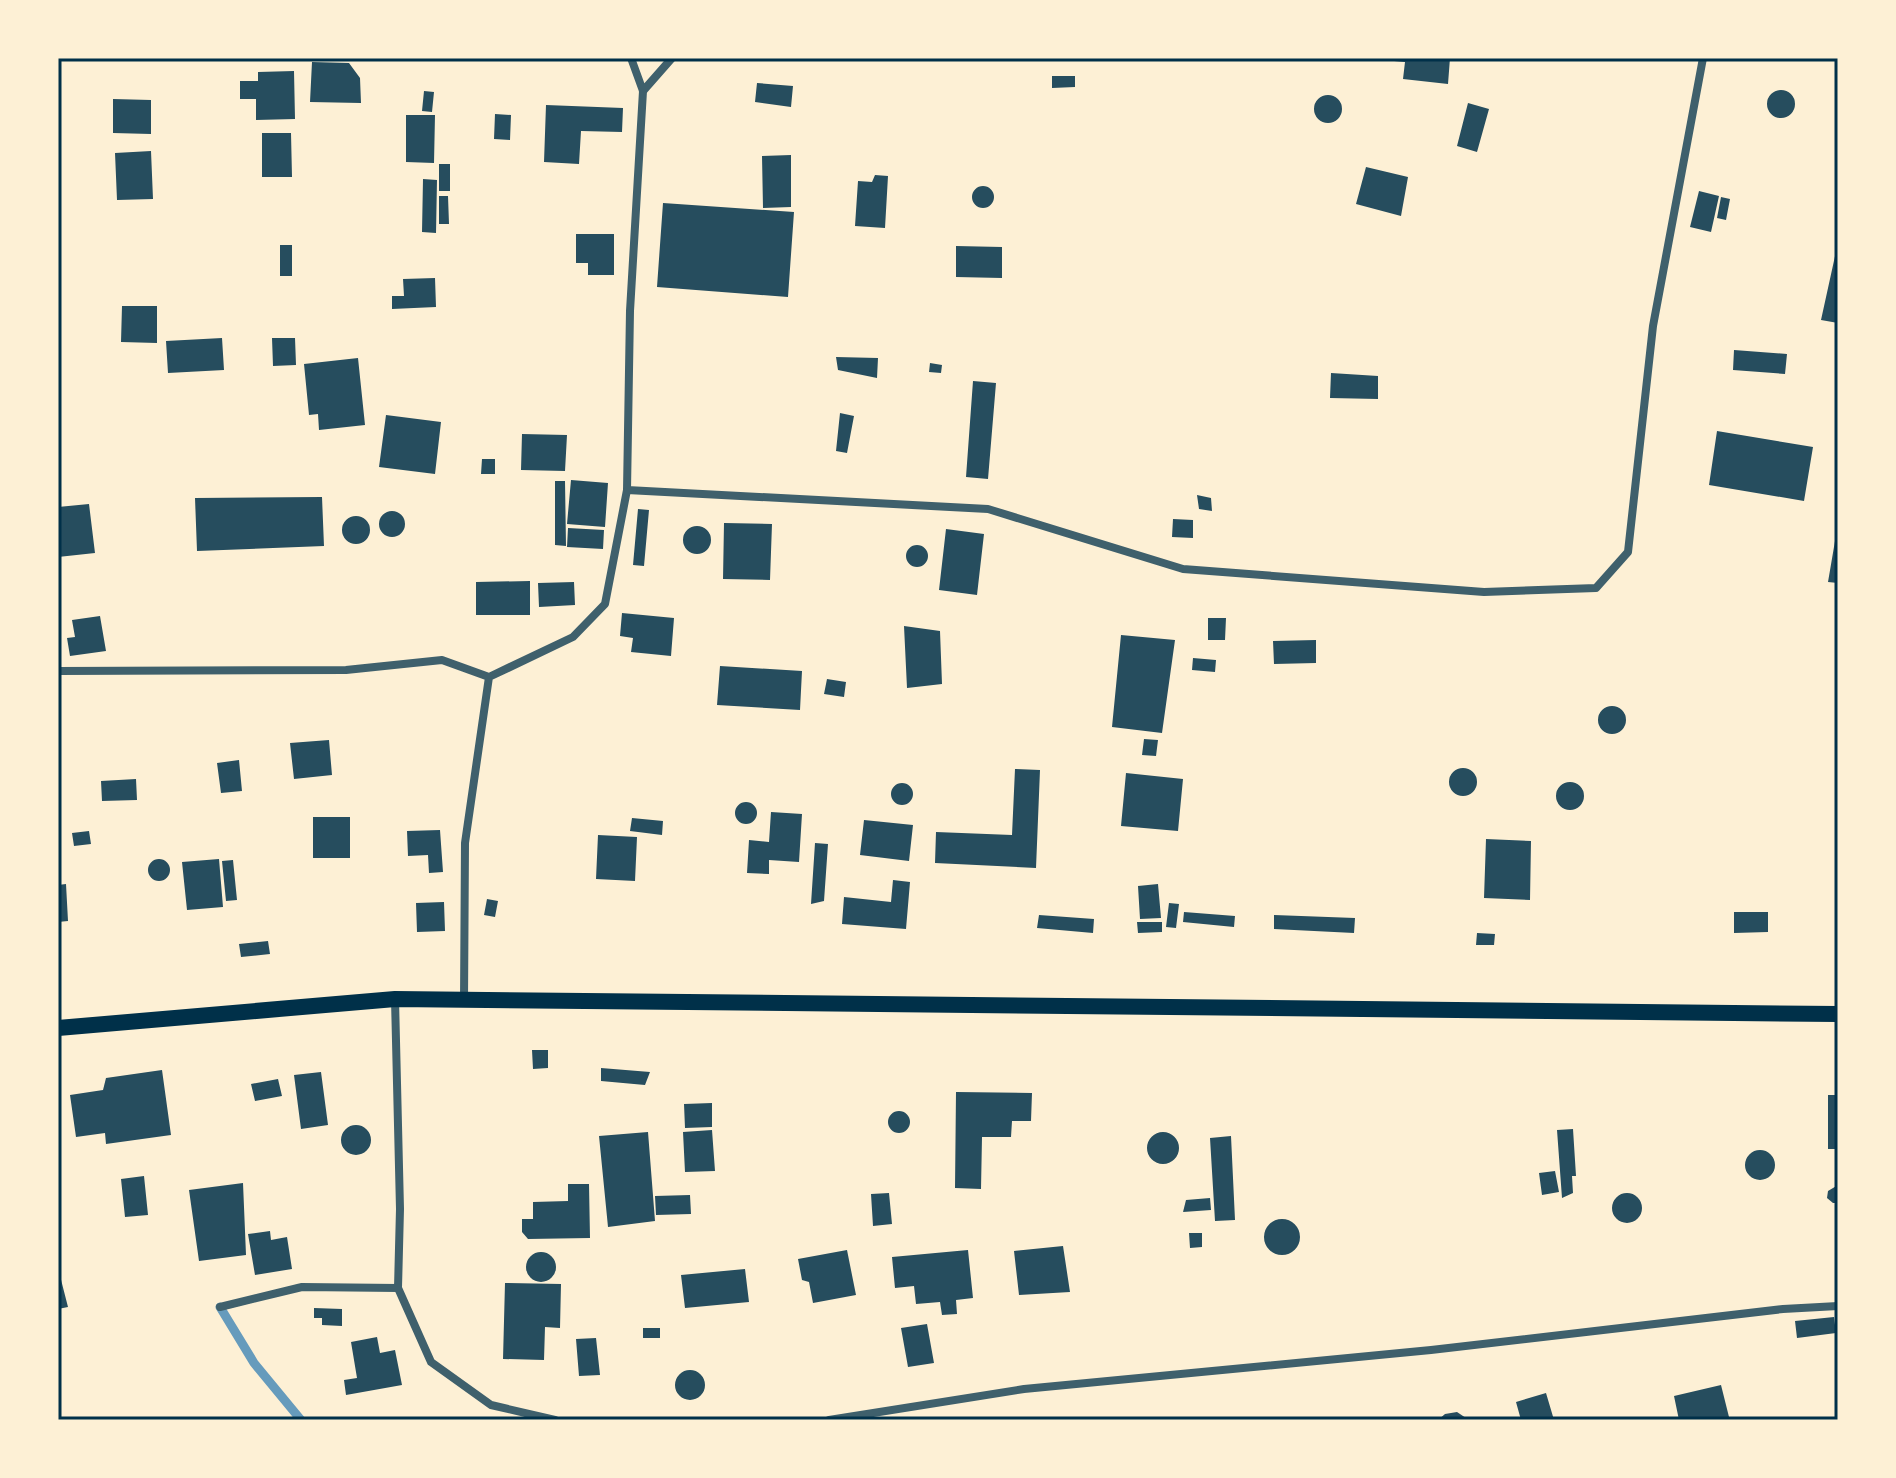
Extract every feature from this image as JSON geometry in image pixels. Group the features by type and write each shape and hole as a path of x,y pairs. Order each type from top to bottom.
{"main road":[{"path":"58,1028 395,999 1838,1014"}],"street":[{"path":"58,671 346,670 442,660 489,677 573,637 605,604 627,490 630,311 643,91 631,58"},
{"path":"643,91 672,58"},
{"path":"627,490 988,509 1183,569 1484,592 1596,588 1628,552 1653,326 1703,58"},
{"path":"464,1002 465,843 489,677"},
{"path":"395,999 400,1209 398,1288 431,1362 491,1405 555,1420"},
{"path":"220,1307 302,1287 398,1288"},
{"path":"829,1420 1024,1389 1431,1350 1783,1309 1838,1306"}],"building":[{"path":"1395,58 1450,58 1448,84 1403,79 1405,62 1394,61"},
{"path":"312,62 349,63 360,78 361,103 310,102"},
{"path":"294,71 295,119 256,120 256,99 240,99 240,81 258,81 258,72"},
{"path":"1052,76 1075,76 1075,87 1052,88"},
{"path":"757,83 793,86 791,107 755,102"},
{"path":"1781,90 1791,94 1795,104 1791,114 1781,118 1771,114 1767,104 1771,94"},
{"path":"424,91 434,92 432,112 422,111"},
{"path":"1328,95 1338,99 1342,109 1338,119 1328,123 1318,119 1314,109 1318,99"},
{"path":"113,99 151,100 151,134 113,133"},
{"path":"1468,103 1489,109 1477,152 1457,146"},
{"path":"546,105 623,108 622,132 581,131 579,164 544,162"},
{"path":"495,114 511,115 510,140 494,139"},
{"path":"406,115 435,115 434,163 406,162"},
{"path":"262,133 291,133 292,177 262,177"},
{"path":"151,151 153,199 117,200 115,153"},
{"path":"791,155 791,207 763,208 762,156"},
{"path":"439,164 450,164 450,191 439,191"},
{"path":"1366,167 1408,177 1401,216 1356,204"},
{"path":"875,175 888,176 885,228 855,226 858,181 872,182"},
{"path":"423,179 437,180 436,233 422,232"},
{"path":"983,186 991,189 994,197 991,205 983,208 975,205 972,197 975,189"},
{"path":"1699,191 1719,196 1711,232 1690,227"},
{"path":"439,196 448,196 449,224 439,224"},
{"path":"1721,197 1730,199 1726,220 1717,218"},
{"path":"663,203 794,212 788,297 657,287"},
{"path":"576,234 614,234 614,275 588,275 588,263 576,263"},
{"path":"280,245 292,245 292,276 280,276"},
{"path":"956,246 1002,247 1002,278 956,277"},
{"path":"1838,247 1838,323 1821,320"},
{"path":"435,278 436,307 392,309 392,296 404,296 403,279"},
{"path":"122,306 157,306 157,343 121,342"},
{"path":"222,338 224,370 168,373 166,341"},
{"path":"272,338 295,338 296,365 273,366"},
{"path":"1734,350 1787,354 1785,374 1733,370"},
{"path":"836,357 878,358 877,378 838,370"},
{"path":"358,358 365,425 319,430 318,414 309,415 304,364"},
{"path":"930,363 942,365 941,373 929,372"},
{"path":"1331,373 1378,376 1378,399 1330,398"},
{"path":"973,381 996,383 988,479 966,477"},
{"path":"840,413 854,416 847,453 836,451"},
{"path":"386,415 441,422 435,474 379,467"},
{"path":"1717,431 1813,447 1804,501 1709,485"},
{"path":"522,434 567,435 565,471 521,470"},
{"path":"482,459 495,459 495,474 481,474"},
{"path":"571,480 608,483 605,527 567,524"},
{"path":"555,481 565,481 566,546 555,545"},
{"path":"1197,495 1211,498 1212,511 1199,509"},
{"path":"322,497 324,546 197,551 195,498"},
{"path":"89,504 95,553 58,557 58,507"},
{"path":"638,509 649,510 644,566 633,565"},
{"path":"392,511 401,515 405,524 401,533 392,537 383,533 379,524 383,515"},
{"path":"356,516 366,520 370,530 366,540 356,544 346,540 342,530 346,520"},
{"path":"1173,519 1193,520 1193,538 1172,537"},
{"path":"724,523 772,524 770,580 723,579"},
{"path":"697,526 707,530 711,540 707,550 697,554 687,550 683,540 687,530"},
{"path":"568,528 604,530 603,549 567,547"},
{"path":"946,529 984,534 977,595 939,590"},
{"path":"1835,541 1838,541 1838,583 1828,582"},
{"path":"913,545 921,545 928,556 921,567 913,567 906,560 906,552"},
{"path":"530,581 530,615 476,615 476,582"},
{"path":"574,582 575,605 539,607 538,583"},
{"path":"622,613 674,618 671,656 631,652 633,638 620,636"},
{"path":"100,616 106,651 70,656 67,638 75,637 72,620"},
{"path":"1208,618 1226,618 1225,640 1208,640"},
{"path":"904,626 940,631 942,684 907,688"},
{"path":"1121,635 1175,640 1162,733 1112,727"},
{"path":"1316,640 1316,663 1274,664 1273,641"},
{"path":"1193,658 1216,660 1215,672 1192,670"},
{"path":"720,666 802,671 800,710 717,705"},
{"path":"827,679 846,682 844,697 824,694"},
{"path":"1612,706 1622,710 1626,720 1622,730 1612,734 1602,730 1598,720 1602,710"},
{"path":"1144,739 1158,740 1156,756 1142,755"},
{"path":"329,740 332,775 294,779 290,743"},
{"path":"239,760 242,791 221,793 217,763"},
{"path":"1463,768 1473,772 1477,782 1473,792 1463,796 1453,792 1449,782 1453,772"},
{"path":"1015,769 1040,770 1036,868 935,863 936,832 1012,835"},
{"path":"1126,773 1183,779 1178,831 1121,826"},
{"path":"136,779 137,800 102,801 101,781"},
{"path":"1570,782 1580,786 1584,796 1580,806 1570,810 1560,806 1556,796 1560,786"},
{"path":"902,783 910,786 913,794 910,802 902,805 894,802 891,794 894,786"},
{"path":"746,802 757,813 746,824 735,813"},
{"path":"771,812 802,814 799,862 769,860 769,874 747,873 749,840 769,842"},
{"path":"313,817 350,817 350,858 313,858"},
{"path":"632,818 663,821 662,835 630,831"},
{"path":"864,820 913,825 909,861 860,855"},
{"path":"440,830 443,872 429,873 428,855 408,856 407,831"},
{"path":"89,831 91,844 74,846 72,833"},
{"path":"598,835 637,837 635,881 596,879"},
{"path":"1486,839 1531,841 1530,900 1484,898"},
{"path":"815,843 828,844 824,901 811,904"},
{"path":"159,859 170,870 159,881 148,870"},
{"path":"219,859 223,907 187,910 182,862"},
{"path":"233,860 237,900 226,901 222,861"},
{"path":"893,880 910,882 906,929 842,924 844,897 891,902"},
{"path":"66,884 68,921 58,922 58,885"},
{"path":"1158,884 1161,918 1140,919 1138,886"},
{"path":"487,899 498,901 495,917 484,915"},
{"path":"444,902 445,931 417,932 416,903"},
{"path":"1169,903 1179,904 1176,928 1166,927"},
{"path":"1184,912 1235,916 1234,927 1183,922"},
{"path":"1734,912 1768,912 1768,932 1734,933"},
{"path":"1039,915 1094,919 1093,933 1037,928"},
{"path":"1274,915 1355,918 1354,933 1274,929"},
{"path":"1137,922 1162,922 1162,932 1138,933"},
{"path":"1477,933 1495,934 1494,945 1476,945"},
{"path":"268,941 270,954 241,957 239,944"},
{"path":"532,1050 548,1050 548,1068 533,1069"},
{"path":"601,1068 650,1072 645,1085 601,1081"},
{"path":"162,1070 171,1135 106,1144 105,1133 76,1137 70,1095 103,1090 106,1078"},
{"path":"321,1072 328,1125 301,1129 294,1075"},
{"path":"278,1079 282,1096 255,1101 251,1084"},
{"path":"956,1092 1032,1093 1031,1121 1012,1121 1011,1137 982,1137 981,1189 955,1188"},
{"path":"1828,1095 1838,1095 1838,1149 1828,1149"},
{"path":"712,1103 712,1127 685,1128 684,1104"},
{"path":"899,1111 907,1114 910,1122 907,1130 899,1133 891,1130 888,1122 891,1114"},
{"path":"356,1125 367,1129 371,1140 367,1151 356,1155 345,1151 341,1140 345,1129"},
{"path":"1573,1129 1576,1176 1572,1176 1573,1193 1562,1198 1557,1130"},
{"path":"712,1130 715,1171 685,1172 683,1132"},
{"path":"648,1132 655,1221 608,1227 599,1136"},
{"path":"1163,1132 1174,1137 1179,1148 1174,1159 1163,1164 1152,1159 1147,1148 1152,1137"},
{"path":"1231,1136 1235,1220 1215,1221 1210,1138"},
{"path":"1760,1150 1771,1154 1775,1165 1771,1176 1760,1180 1749,1176 1745,1165 1749,1154"},
{"path":"1555,1171 1559,1192 1542,1195 1539,1173"},
{"path":"144,1176 148,1215 125,1217 121,1179"},
{"path":"243,1183 246,1255 199,1261 189,1190"},
{"path":"568,1184 589,1184 590,1238 528,1239 522,1232 522,1219 533,1219 533,1202 568,1201"},
{"path":"1838,1185 1838,1203 1833,1203 1827,1198 1828,1191"},
{"path":"889,1193 892,1224 873,1226 871,1194"},
{"path":"1627,1193 1638,1197 1642,1208 1638,1219 1627,1223 1616,1219 1612,1208 1616,1197"},
{"path":"690,1195 691,1214 656,1215 655,1196"},
{"path":"1210,1198 1211,1210 1183,1212 1186,1200"},
{"path":"1282,1219 1295,1224 1300,1237 1295,1250 1282,1255 1269,1250 1264,1237 1269,1224"},
{"path":"270,1231 271,1240 287,1237 292,1269 255,1275 248,1234"},
{"path":"1189,1233 1202,1233 1202,1247 1190,1248"},
{"path":"1063,1246 1070,1292 1019,1295 1014,1251"},
{"path":"847,1250 856,1295 813,1303 809,1282 802,1280 798,1259"},
{"path":"968,1250 973,1298 956,1300 957,1314 942,1315 940,1302 916,1304 914,1286 895,1288 892,1257"},
{"path":"541,1252 552,1256 556,1267 552,1278 541,1282 530,1278 526,1267 530,1256"},
{"path":"58,1268 68,1307 58,1309"},
{"path":"745,1269 749,1302 685,1308 681,1275"},
{"path":"505,1283 561,1284 560,1328 545,1327 544,1360 503,1359"},
{"path":"314,1308 342,1309 342,1326 322,1325 322,1318 314,1318"},
{"path":"1834,1317 1836,1333 1797,1338 1795,1321"},
{"path":"927,1324 934,1363 908,1367 901,1328"},
{"path":"643,1328 660,1328 660,1338 643,1338"},
{"path":"377,1337 380,1353 395,1350 402,1385 346,1395 344,1380 357,1378 351,1342"},
{"path":"596,1338 600,1375 579,1376 576,1339"},
{"path":"690,1370 701,1374 705,1385 701,1396 690,1400 679,1396 675,1385 679,1374"},
{"path":"1721,1385 1729,1417 1679,1420 1674,1396"},
{"path":"1546,1393 1554,1420 1521,1420 1516,1402"},
{"path":"1457,1412 1469,1420 1438,1420 1445,1414"}],"waterway":[{"path":"220,1307 254,1363 301,1420"}]}
